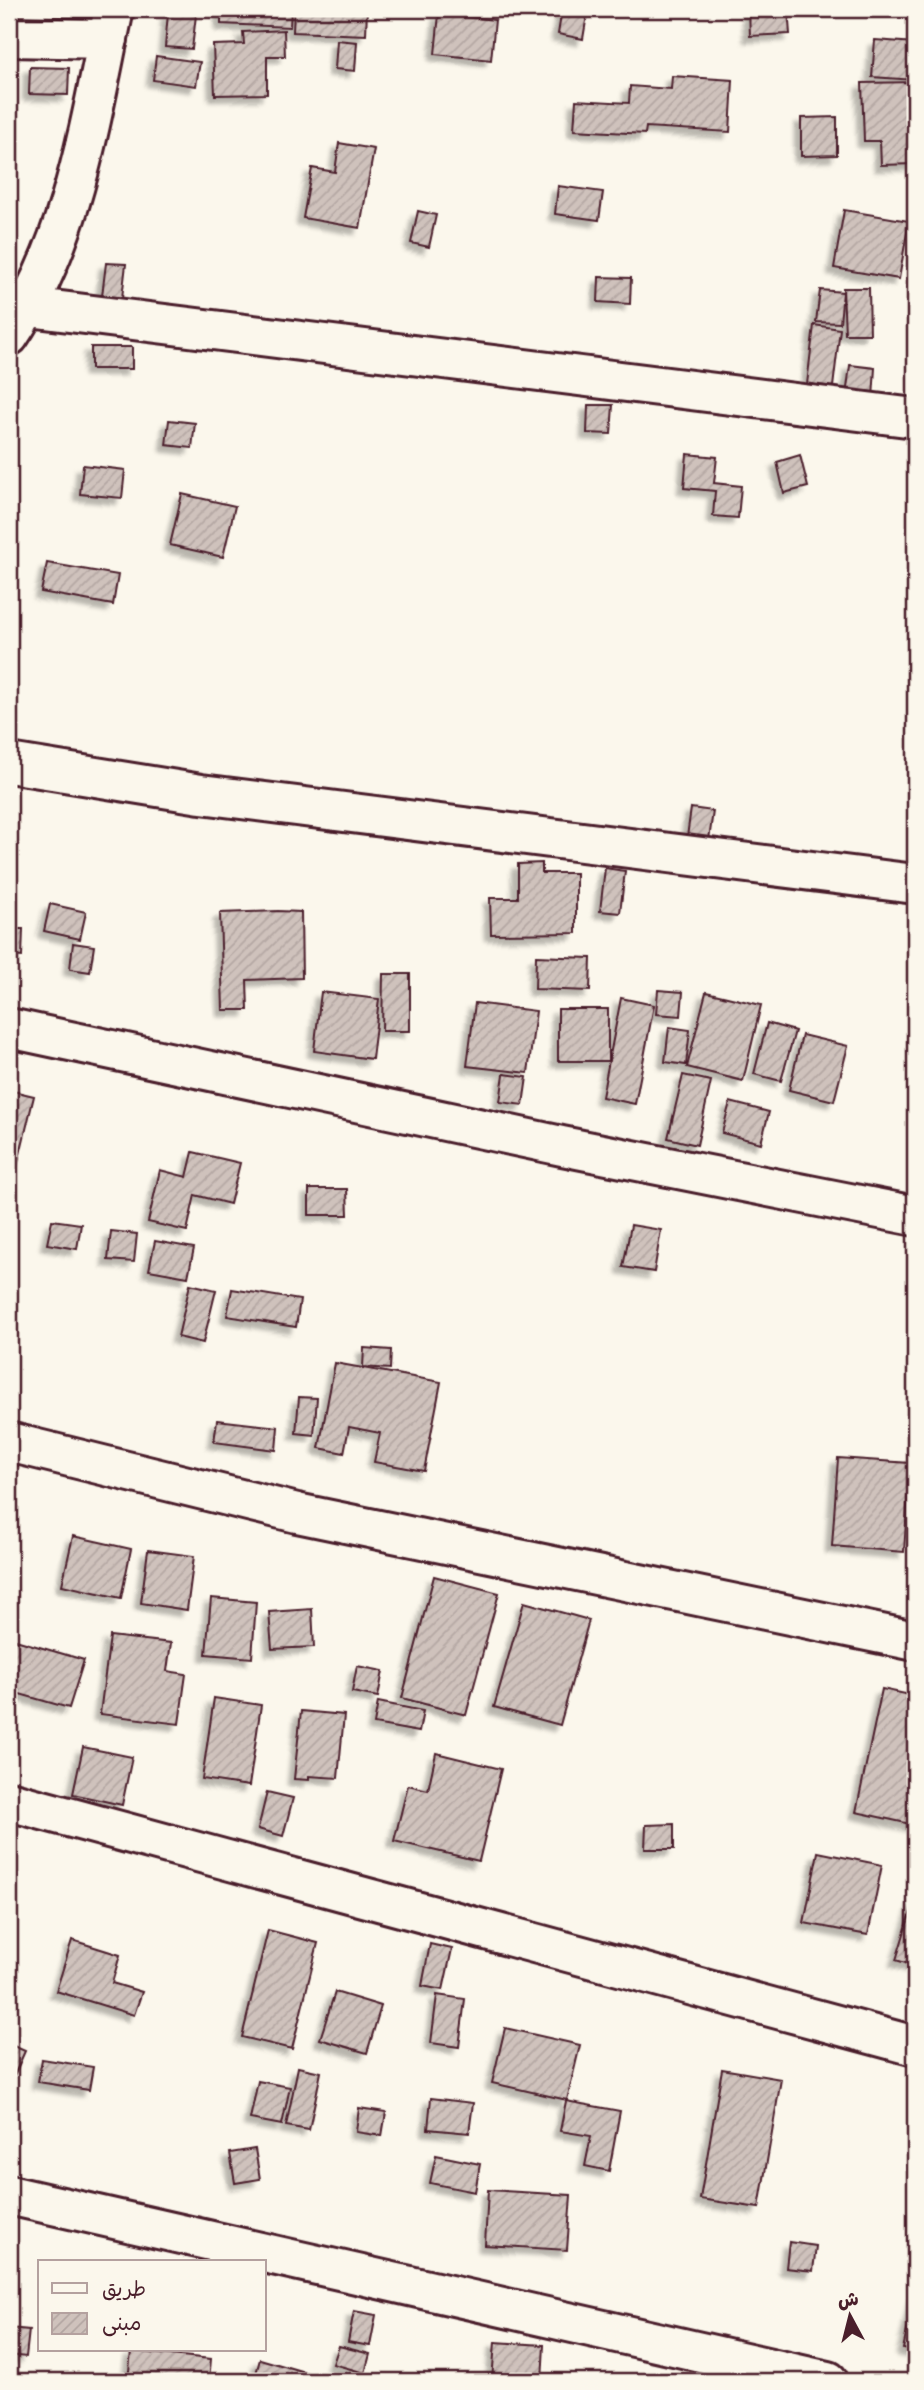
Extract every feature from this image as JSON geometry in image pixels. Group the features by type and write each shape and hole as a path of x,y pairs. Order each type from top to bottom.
{"street":[{"path":"9,37 111,24 78,179 56,247 15,317 915,418"},
{"path":"9,763 201,794 915,884"},
{"path":"9,1028 562,1146 915,1216"},
{"path":"9,1442 297,1513 915,1640"},
{"path":"9,1801 915,2046"},
{"path":"9,2195 828,2381"}],"building":[{"path":"76,9 116,9 115,20 76,19"},
{"path":"221,9 291,9 290,27 221,24"},
{"path":"294,9 367,9 366,35 293,32"},
{"path":"562,9 588,9 583,39 558,34"},
{"path":"749,9 788,9 790,34 750,36"},
{"path":"168,13 196,15 192,49 165,47"},
{"path":"439,14 495,20 491,60 435,54"},
{"path":"284,30 285,56 267,56 267,94 215,95 213,45 244,44 243,32"},
{"path":"337,40 357,42 355,71 335,69"},
{"path":"875,40 915,43 915,80 872,77"},
{"path":"156,56 200,62 196,86 153,80"},
{"path":"30,67 69,68 68,95 29,94"},
{"path":"672,76 733,80 730,132 646,127 645,134 574,130 576,100 629,103 630,86 671,89"},
{"path":"915,82 915,164 881,165 880,141 864,141 862,83"},
{"path":"837,117 837,155 801,156 801,118"},
{"path":"339,143 374,149 360,228 303,218 312,168 335,172"},
{"path":"558,186 603,192 599,220 555,214"},
{"path":"844,210 909,221 899,279 834,268"},
{"path":"418,211 436,215 429,247 411,243"},
{"path":"106,263 126,264 122,298 102,296"},
{"path":"599,277 631,278 630,304 598,302"},
{"path":"843,288 869,288 870,334 845,334"},
{"path":"820,290 843,292 840,323 816,322"},
{"path":"814,325 840,329 833,387 807,384"},
{"path":"91,347 132,347 132,369 91,369"},
{"path":"850,365 875,368 873,398 846,396"},
{"path":"588,405 613,405 611,434 587,433"},
{"path":"169,420 195,423 192,448 166,445"},
{"path":"687,454 717,457 714,483 741,486 738,518 713,516 715,491 684,488"},
{"path":"800,455 808,487 784,493 777,462"},
{"path":"83,465 125,470 122,498 80,494"},
{"path":"182,494 235,506 223,557 170,545"},
{"path":"47,563 118,575 113,605 41,592"},
{"path":"691,808 713,811 709,840 687,837"},
{"path":"542,863 542,873 576,873 576,933 491,934 490,898 518,898 518,864"},
{"path":"605,868 625,871 620,913 600,911"},
{"path":"50,904 86,912 80,939 44,931"},
{"path":"301,912 302,978 247,980 248,1010 223,1010 220,913"},
{"path":"9,929 23,929 22,957 9,956"},
{"path":"73,943 94,946 90,972 70,969"},
{"path":"536,956 591,958 590,991 535,989"},
{"path":"383,974 410,974 410,1031 382,1031"},
{"path":"658,990 683,992 681,1016 656,1014"},
{"path":"321,992 379,999 372,1059 314,1051"},
{"path":"706,992 761,1005 743,1081 687,1067"},
{"path":"621,998 654,1005 635,1104 602,1097"},
{"path":"475,1003 536,1011 528,1073 467,1066"},
{"path":"558,1009 608,1009 608,1061 558,1061"},
{"path":"767,1023 795,1031 781,1081 754,1074"},
{"path":"669,1027 690,1030 686,1065 665,1062"},
{"path":"802,1035 848,1046 834,1101 789,1090"},
{"path":"504,1074 527,1077 523,1105 500,1102"},
{"path":"683,1075 711,1081 697,1145 668,1138"},
{"path":"9,1090 34,1096 9,1200"},
{"path":"730,1102 769,1112 761,1143 722,1133"},
{"path":"193,1152 240,1163 230,1204 195,1195 187,1231 148,1222 160,1170 187,1177"},
{"path":"309,1189 347,1189 348,1215 309,1215"},
{"path":"52,1220 81,1224 77,1249 47,1244"},
{"path":"631,1225 661,1230 654,1272 623,1267"},
{"path":"111,1231 137,1234 134,1262 108,1260"},
{"path":"155,1241 194,1248 188,1277 149,1270"},
{"path":"190,1284 216,1290 203,1343 178,1337"},
{"path":"232,1289 300,1300 296,1327 227,1316"},
{"path":"364,1348 391,1350 390,1369 363,1367"},
{"path":"335,1363 441,1382 424,1471 374,1462 380,1433 349,1427 344,1453 319,1448"},
{"path":"299,1397 317,1398 314,1435 296,1433"},
{"path":"217,1420 278,1427 276,1450 214,1442"},
{"path":"838,1458 910,1463 904,1552 832,1546"},
{"path":"9,1505 18,1507 9,1551"},
{"path":"73,1536 131,1549 121,1598 62,1585"},
{"path":"148,1550 194,1556 187,1610 141,1603"},
{"path":"434,1576 499,1593 466,1715 402,1698"},
{"path":"211,1598 256,1602 252,1658 206,1654"},
{"path":"524,1602 589,1620 560,1725 494,1707"},
{"path":"312,1609 314,1647 272,1649 269,1612"},
{"path":"110,1636 171,1643 167,1671 186,1674 179,1724 100,1714"},
{"path":"12,1639 84,1660 69,1708 9,1691 9,1649"},
{"path":"357,1666 383,1671 378,1697 352,1692"},
{"path":"882,1689 915,1696 915,1825 856,1812"},
{"path":"214,1698 261,1705 249,1786 202,1779"},
{"path":"378,1702 423,1711 419,1732 374,1724"},
{"path":"301,1711 344,1715 338,1778 309,1776 309,1780 294,1779"},
{"path":"83,1747 132,1757 122,1805 73,1794"},
{"path":"436,1753 501,1769 479,1861 394,1841 408,1785 428,1790"},
{"path":"267,1792 293,1798 283,1836 258,1829"},
{"path":"674,1824 674,1849 645,1849 646,1825"},
{"path":"818,1852 882,1865 868,1935 804,1923"},
{"path":"915,1898 915,1966 896,1960"},
{"path":"268,1930 318,1943 292,2049 242,2037"},
{"path":"72,1940 120,1955 112,1983 142,1992 134,2015 56,1991"},
{"path":"430,1944 452,1949 443,1990 422,1986"},
{"path":"335,1992 381,2006 367,2053 320,2039"},
{"path":"437,1995 465,1999 459,2047 431,2043"},
{"path":"505,2028 580,2045 567,2100 492,2083"},
{"path":"9,2044 25,2051 9,2087"},
{"path":"42,2059 93,2067 89,2090 38,2082"},
{"path":"298,2067 321,2072 309,2130 286,2126"},
{"path":"722,2069 781,2079 759,2208 700,2199"},
{"path":"258,2081 290,2087 282,2125 250,2119"},
{"path":"431,2098 473,2103 469,2133 428,2129"},
{"path":"566,2101 620,2111 609,2171 585,2166 591,2136 560,2131"},
{"path":"359,2108 386,2112 382,2136 356,2132"},
{"path":"255,2149 260,2179 235,2183 230,2153"},
{"path":"436,2155 480,2164 475,2192 430,2183"},
{"path":"488,2190 571,2195 567,2250 485,2245"},
{"path":"789,2242 816,2246 813,2271 786,2268"},
{"path":"915,2294 915,2351 903,2349"},
{"path":"354,2311 376,2315 370,2346 348,2342"},
{"path":"9,2328 29,2330 26,2357 9,2355"},
{"path":"495,2342 544,2345 542,2381 492,2381"},
{"path":"339,2346 370,2354 365,2373 333,2364"},
{"path":"131,2352 211,2359 209,2381 128,2381"},
{"path":"260,2359 318,2376 316,2381 254,2381"},
{"path":"550,2374 575,2377 574,2381 549,2381"}]}
